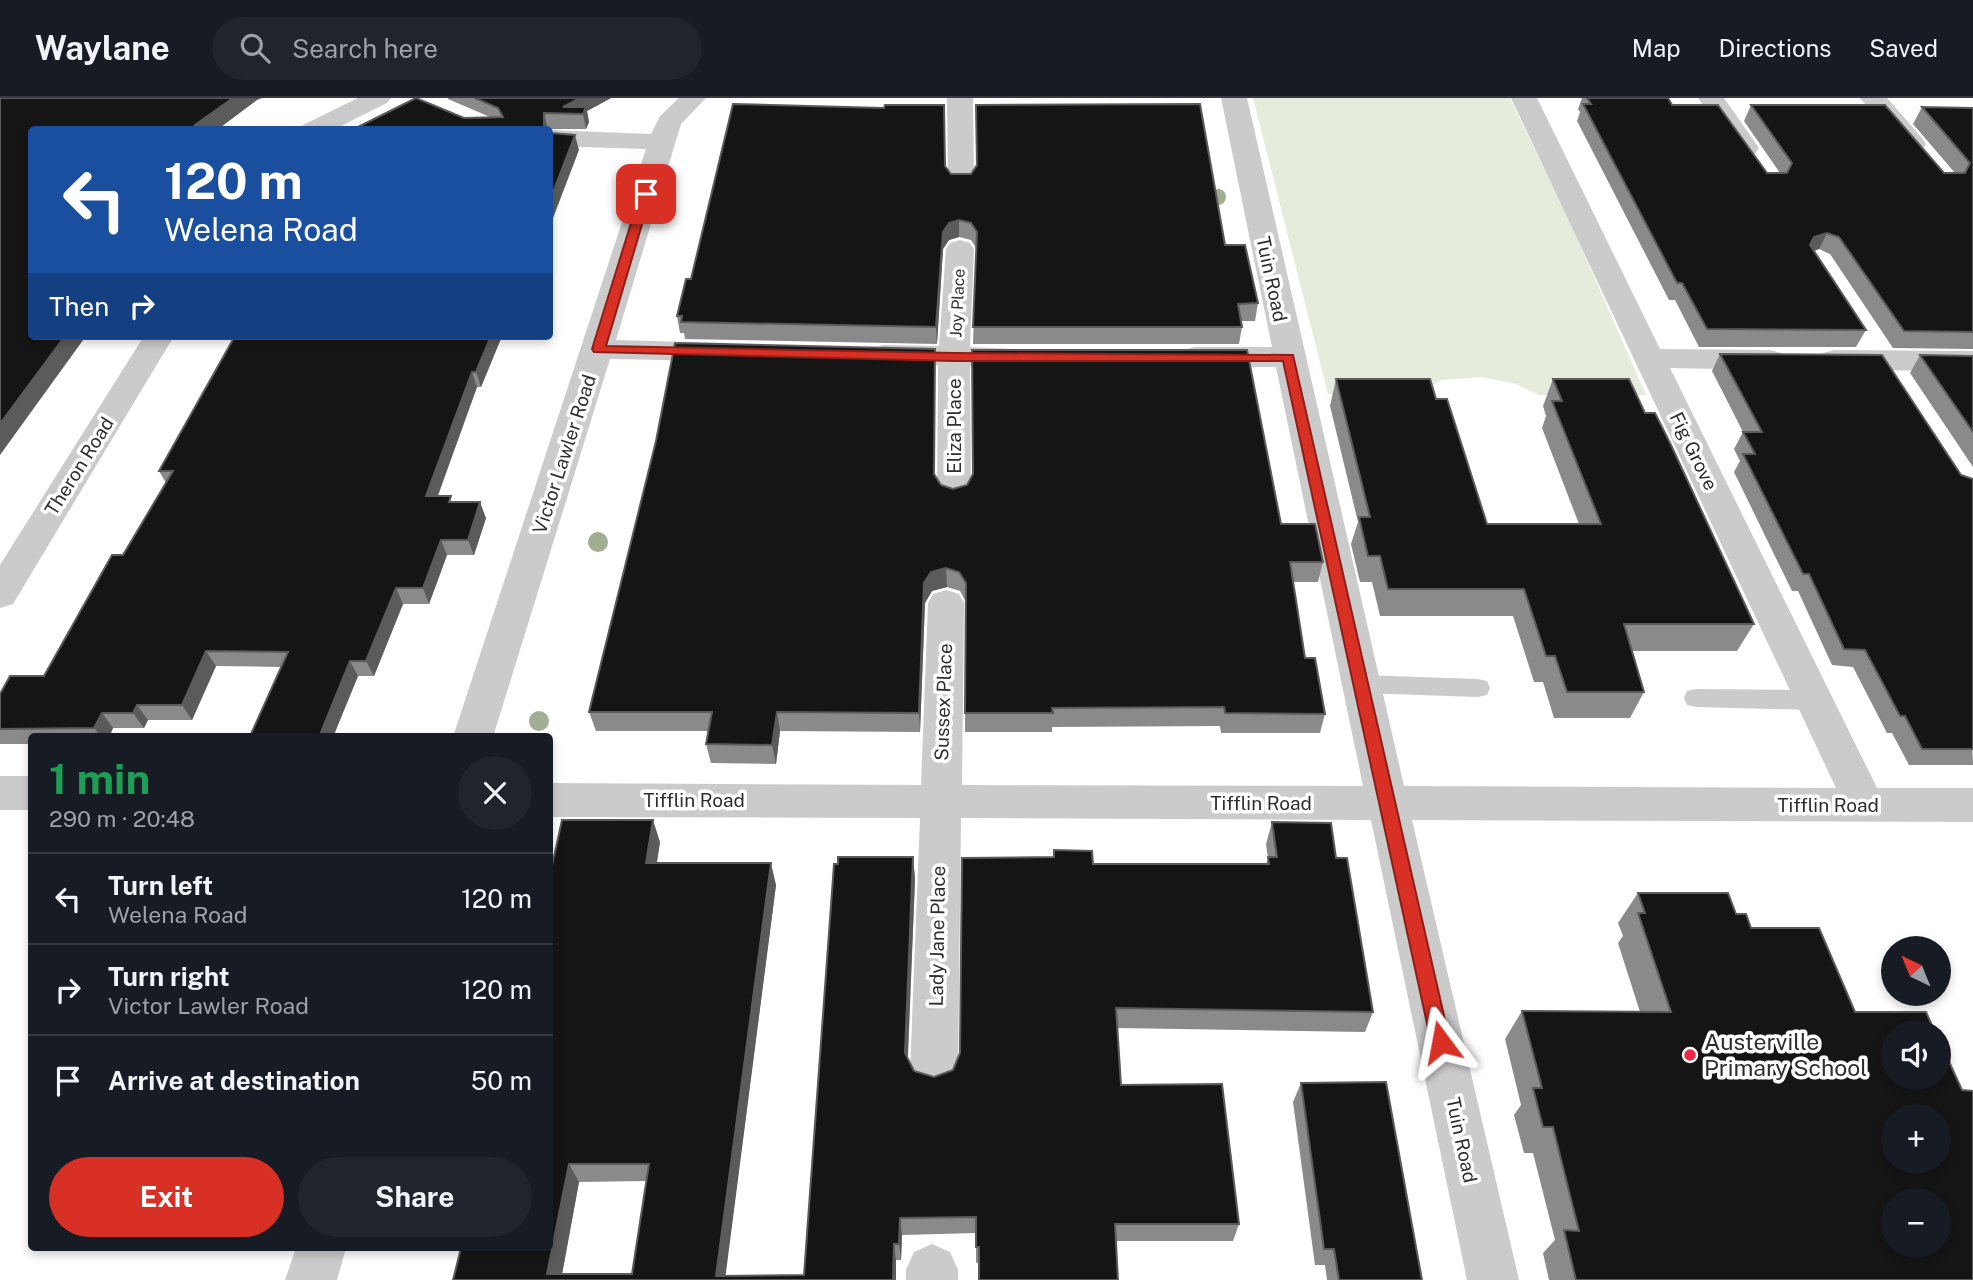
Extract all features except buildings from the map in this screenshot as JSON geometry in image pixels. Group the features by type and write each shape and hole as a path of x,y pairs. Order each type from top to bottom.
{"street":[{"path":"320,126 378,98"},
{"name":"Victor Lawler Road","path":"474,733 598,349 661,142 669,121 693,98"},
{"path":"960,98 961,182"},
{"name":"Tuin Road","path":"1234,98 1493,1280"},
{"name":"Fig Grove","path":"1524,98 1865,805"},
{"path":"1711,98 1762,170"},
{"path":"1873,98 1927,160"},
{"path":"553,138 661,142"},
{"name":"Joy Place","path":"954,357 960,249"},
{"path":"1861,328 1904,394"},
{"name":"Theron Road","path":"0,595 157,340"},
{"path":"598,349 749,352"},
{"path":"858,355 1052,357"},
{"name":"Eliza Place","path":"954,357 954,494"},
{"path":"1163,357 1289,357"},
{"path":"1650,359 1973,361"},
{"name":"Sussex Place","path":"940,800 946,603"},
{"path":"0,793 28,793"},
{"name":"Tifflin Road","path":"553,800 1973,805"},
{"name":"Lady Jane Place","path":"934,1072 940,800"},
{"path":"311,1280 320,1251"}],"lane":[{"path":"1362,684 1478,688"},
{"path":"1696,698 1814,700"}],"green space":[{"path":"1253,98 1510,98 1571,224 1646,395 1538,395 1516,384 1482,377 1441,380 1421,394 1328,394"}],"place":[{"name":"Austerville Primary School","path":"1690,1055"}],"route":[{"path":"646,194 598,349 954,357 1289,357 1441,1042"}]}
